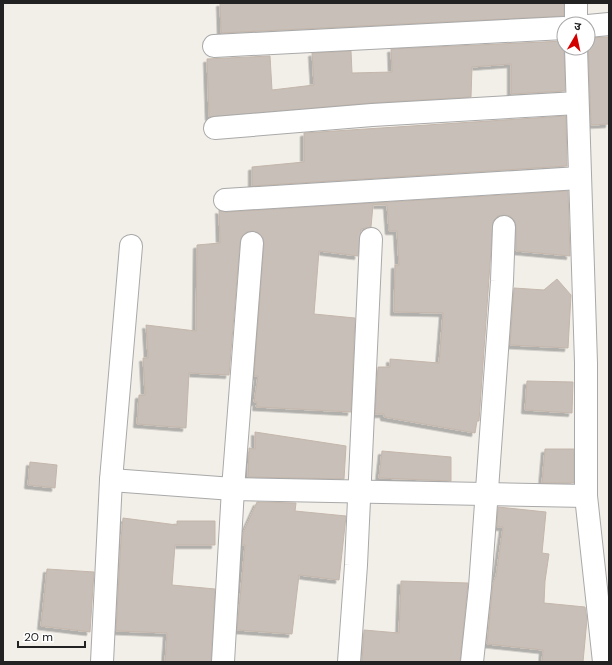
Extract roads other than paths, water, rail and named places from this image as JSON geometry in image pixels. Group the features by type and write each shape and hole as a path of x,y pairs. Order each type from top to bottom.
{"street":[{"path":"576,3 576,16"},
{"path":"596,25 609,24"},
{"path":"214,46 556,28"},
{"path":"576,56 586,363 586,496 604,662"},
{"path":"215,128 372,115 577,103"},
{"path":"225,200 579,178"},
{"path":"472,662 502,282 504,227"},
{"path":"349,662 356,566 371,239"},
{"path":"223,662 233,489 252,243"},
{"path":"102,662 111,480 131,246"},
{"path":"111,480 233,489 586,496"}]}
